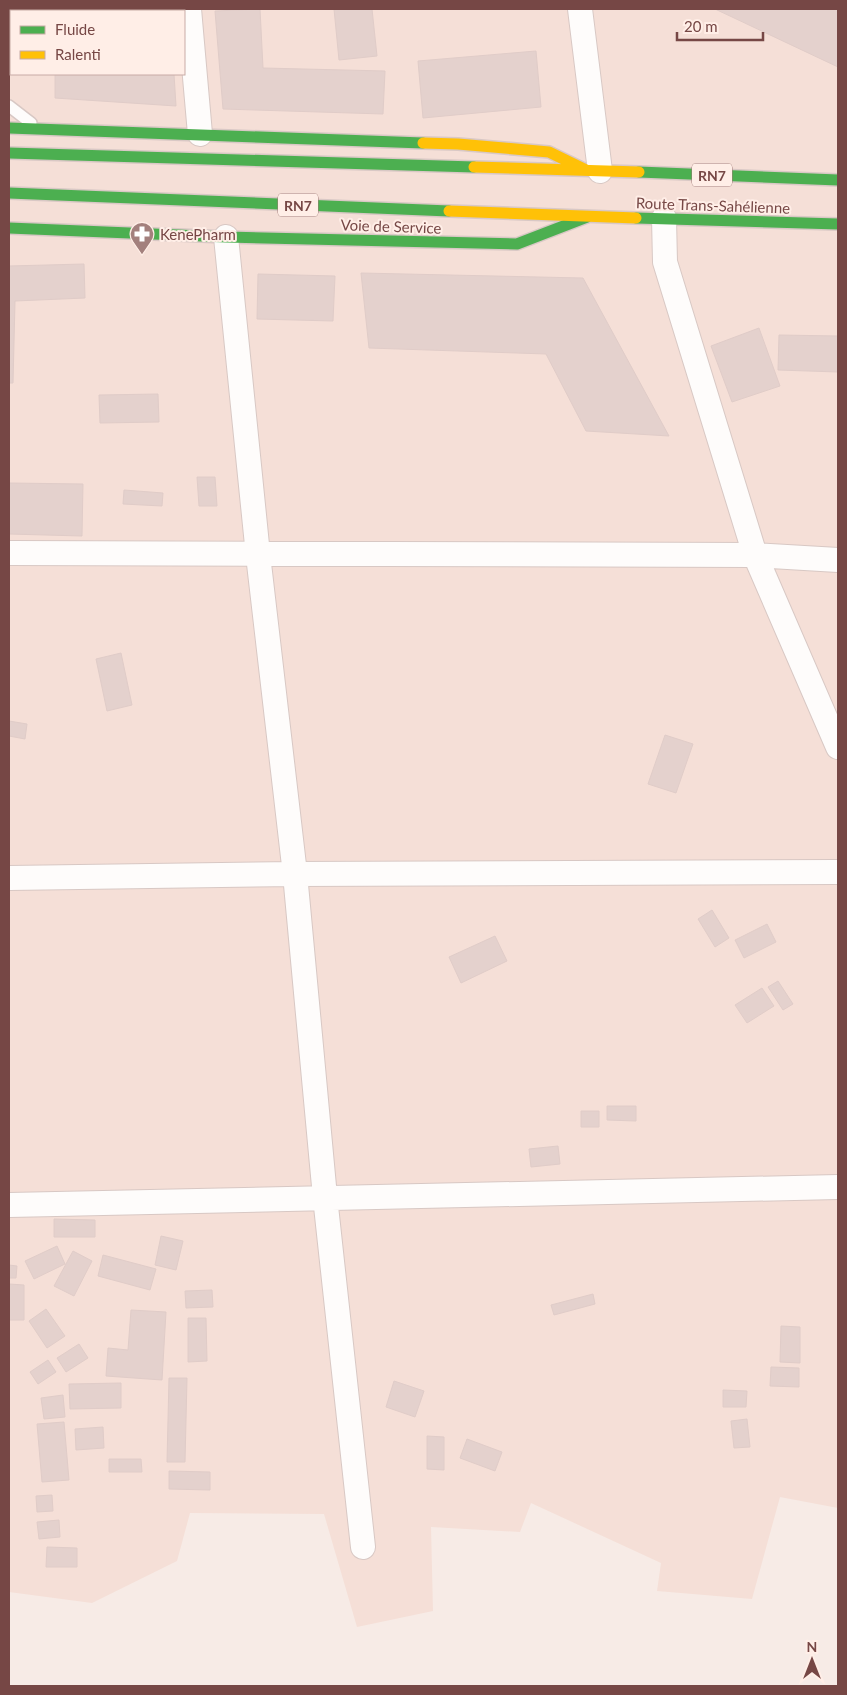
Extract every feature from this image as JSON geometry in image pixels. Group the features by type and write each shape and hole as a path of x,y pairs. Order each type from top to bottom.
{"main road":[{"path":"9,128 458,144 549,152 593,170"},
{"name":"RN7","path":"9,153 593,170"},
{"name":"Route Trans-Sahélienne","path":"593,170 838,180"},
{"name":"RN7","path":"9,193 587,217"},
{"name":"Route Trans-Sahélienne","path":"587,217 838,224"},
{"name":"Voie de Service","path":"9,228 226,237 516,244 587,217"}],"street":[{"path":"189,9 200,134"},
{"path":"580,9 593,170"},
{"path":"664,218 666,262 756,555 838,747"},
{"path":"226,237 258,555 295,874 325,1197 363,1547"},
{"path":"9,553 756,555 838,560"},
{"path":"9,878 295,874 838,872"},
{"path":"9,1204 838,1187"}],"lane":[{"path":"9,106 38,129"}],"shaded area":[{"path":"9,9 838,9 838,1508 780,1497 752,1599 657,1591 661,1563 531,1503 520,1532 431,1527 433,1611 357,1627 324,1514 190,1513 177,1561 92,1603 9,1592"}],"building":[{"path":"36,9 61,9 48,10"},
{"path":"135,9 169,9 169,10"},
{"path":"260,9 263,68 385,71 383,114 223,109 215,11"},
{"path":"334,9 372,9 377,56 339,60"},
{"path":"715,9 838,9 838,67"},
{"path":"536,51 541,107 423,118 418,61"},
{"path":"55,75 174,75 176,106 55,98"},
{"path":"84,264 85,298 15,301 13,383 9,383 9,266"},
{"path":"361,273 583,278 669,436 586,431 546,354 369,348"},
{"path":"258,274 335,276 333,321 257,319"},
{"path":"759,328 780,386 732,402 711,346"},
{"path":"779,335 838,336 838,372 778,370"},
{"path":"158,394 159,422 100,423 99,395"},
{"path":"197,477 215,477 217,506 199,506"},
{"path":"9,483 83,484 82,536 9,534"},
{"path":"124,490 163,493 162,506 123,504"},
{"path":"121,653 132,705 107,711 96,659"},
{"path":"9,721 27,724 25,739 9,736"},
{"path":"665,735 693,744 676,793 648,784"},
{"path":"712,910 729,938 715,947 698,919"},
{"path":"767,924 776,942 744,958 735,940"},
{"path":"495,936 507,961 461,983 449,957"},
{"path":"778,981 793,1004 783,1010 768,987"},
{"path":"762,988 774,1006 747,1023 735,1005"},
{"path":"607,1106 636,1106 636,1121 607,1120"},
{"path":"581,1111 599,1111 599,1127 581,1127"},
{"path":"558,1146 560,1164 531,1167 529,1149"},
{"path":"54,1219 95,1220 95,1237 54,1237"},
{"path":"161,1236 183,1241 176,1270 155,1265"},
{"path":"57,1246 65,1264 34,1279 25,1261"},
{"path":"73,1251 92,1261 74,1296 54,1286"},
{"path":"103,1255 156,1269 150,1290 98,1276"},
{"path":"9,1265 17,1266 16,1278 9,1278"},
{"path":"9,1284 24,1285 24,1320 9,1320"},
{"path":"212,1290 213,1307 186,1308 185,1291"},
{"path":"593,1294 595,1304 554,1315 551,1305"},
{"path":"46,1309 65,1336 47,1348 29,1321"},
{"path":"131,1310 166,1312 162,1380 106,1376 108,1348 128,1350"},
{"path":"188,1318 206,1318 207,1361 188,1362"},
{"path":"781,1326 800,1327 800,1363 780,1362"},
{"path":"79,1344 88,1358 66,1372 57,1358"},
{"path":"48,1360 56,1372 38,1384 30,1372"},
{"path":"771,1367 799,1368 799,1387 770,1386"},
{"path":"169,1378 187,1378 185,1462 167,1462"},
{"path":"394,1381 424,1391 415,1417 386,1407"},
{"path":"121,1383 121,1408 70,1409 69,1384"},
{"path":"723,1390 747,1391 746,1407 723,1407"},
{"path":"63,1395 65,1417 44,1419 41,1398"},
{"path":"747,1419 750,1447 734,1448 731,1421"},
{"path":"64,1422 69,1480 42,1482 37,1424"},
{"path":"103,1427 104,1448 76,1450 75,1429"},
{"path":"427,1436 444,1437 444,1470 427,1469"},
{"path":"467,1439 502,1452 495,1471 460,1458"},
{"path":"109,1459 141,1459 142,1472 109,1472"},
{"path":"169,1471 210,1472 210,1490 169,1489"},
{"path":"52,1495 53,1511 37,1512 36,1496"},
{"path":"59,1520 60,1537 39,1539 37,1522"},
{"path":"47,1547 77,1548 77,1567 46,1567"}],"traffic: fast":[{"path":"9,128 423,143"},
{"path":"9,153 474,167"},
{"path":"639,172 838,180"},
{"path":"9,193 449,211"},
{"path":"9,228 226,237 517,244 587,217"},
{"path":"636,218 838,224"}],"traffic: slow":[{"path":"423,143 549,152 586,170"},
{"path":"474,167 639,172"},
{"path":"449,211 636,218"}],"place":[{"name":"KenePharm","path":"142,255"}]}
